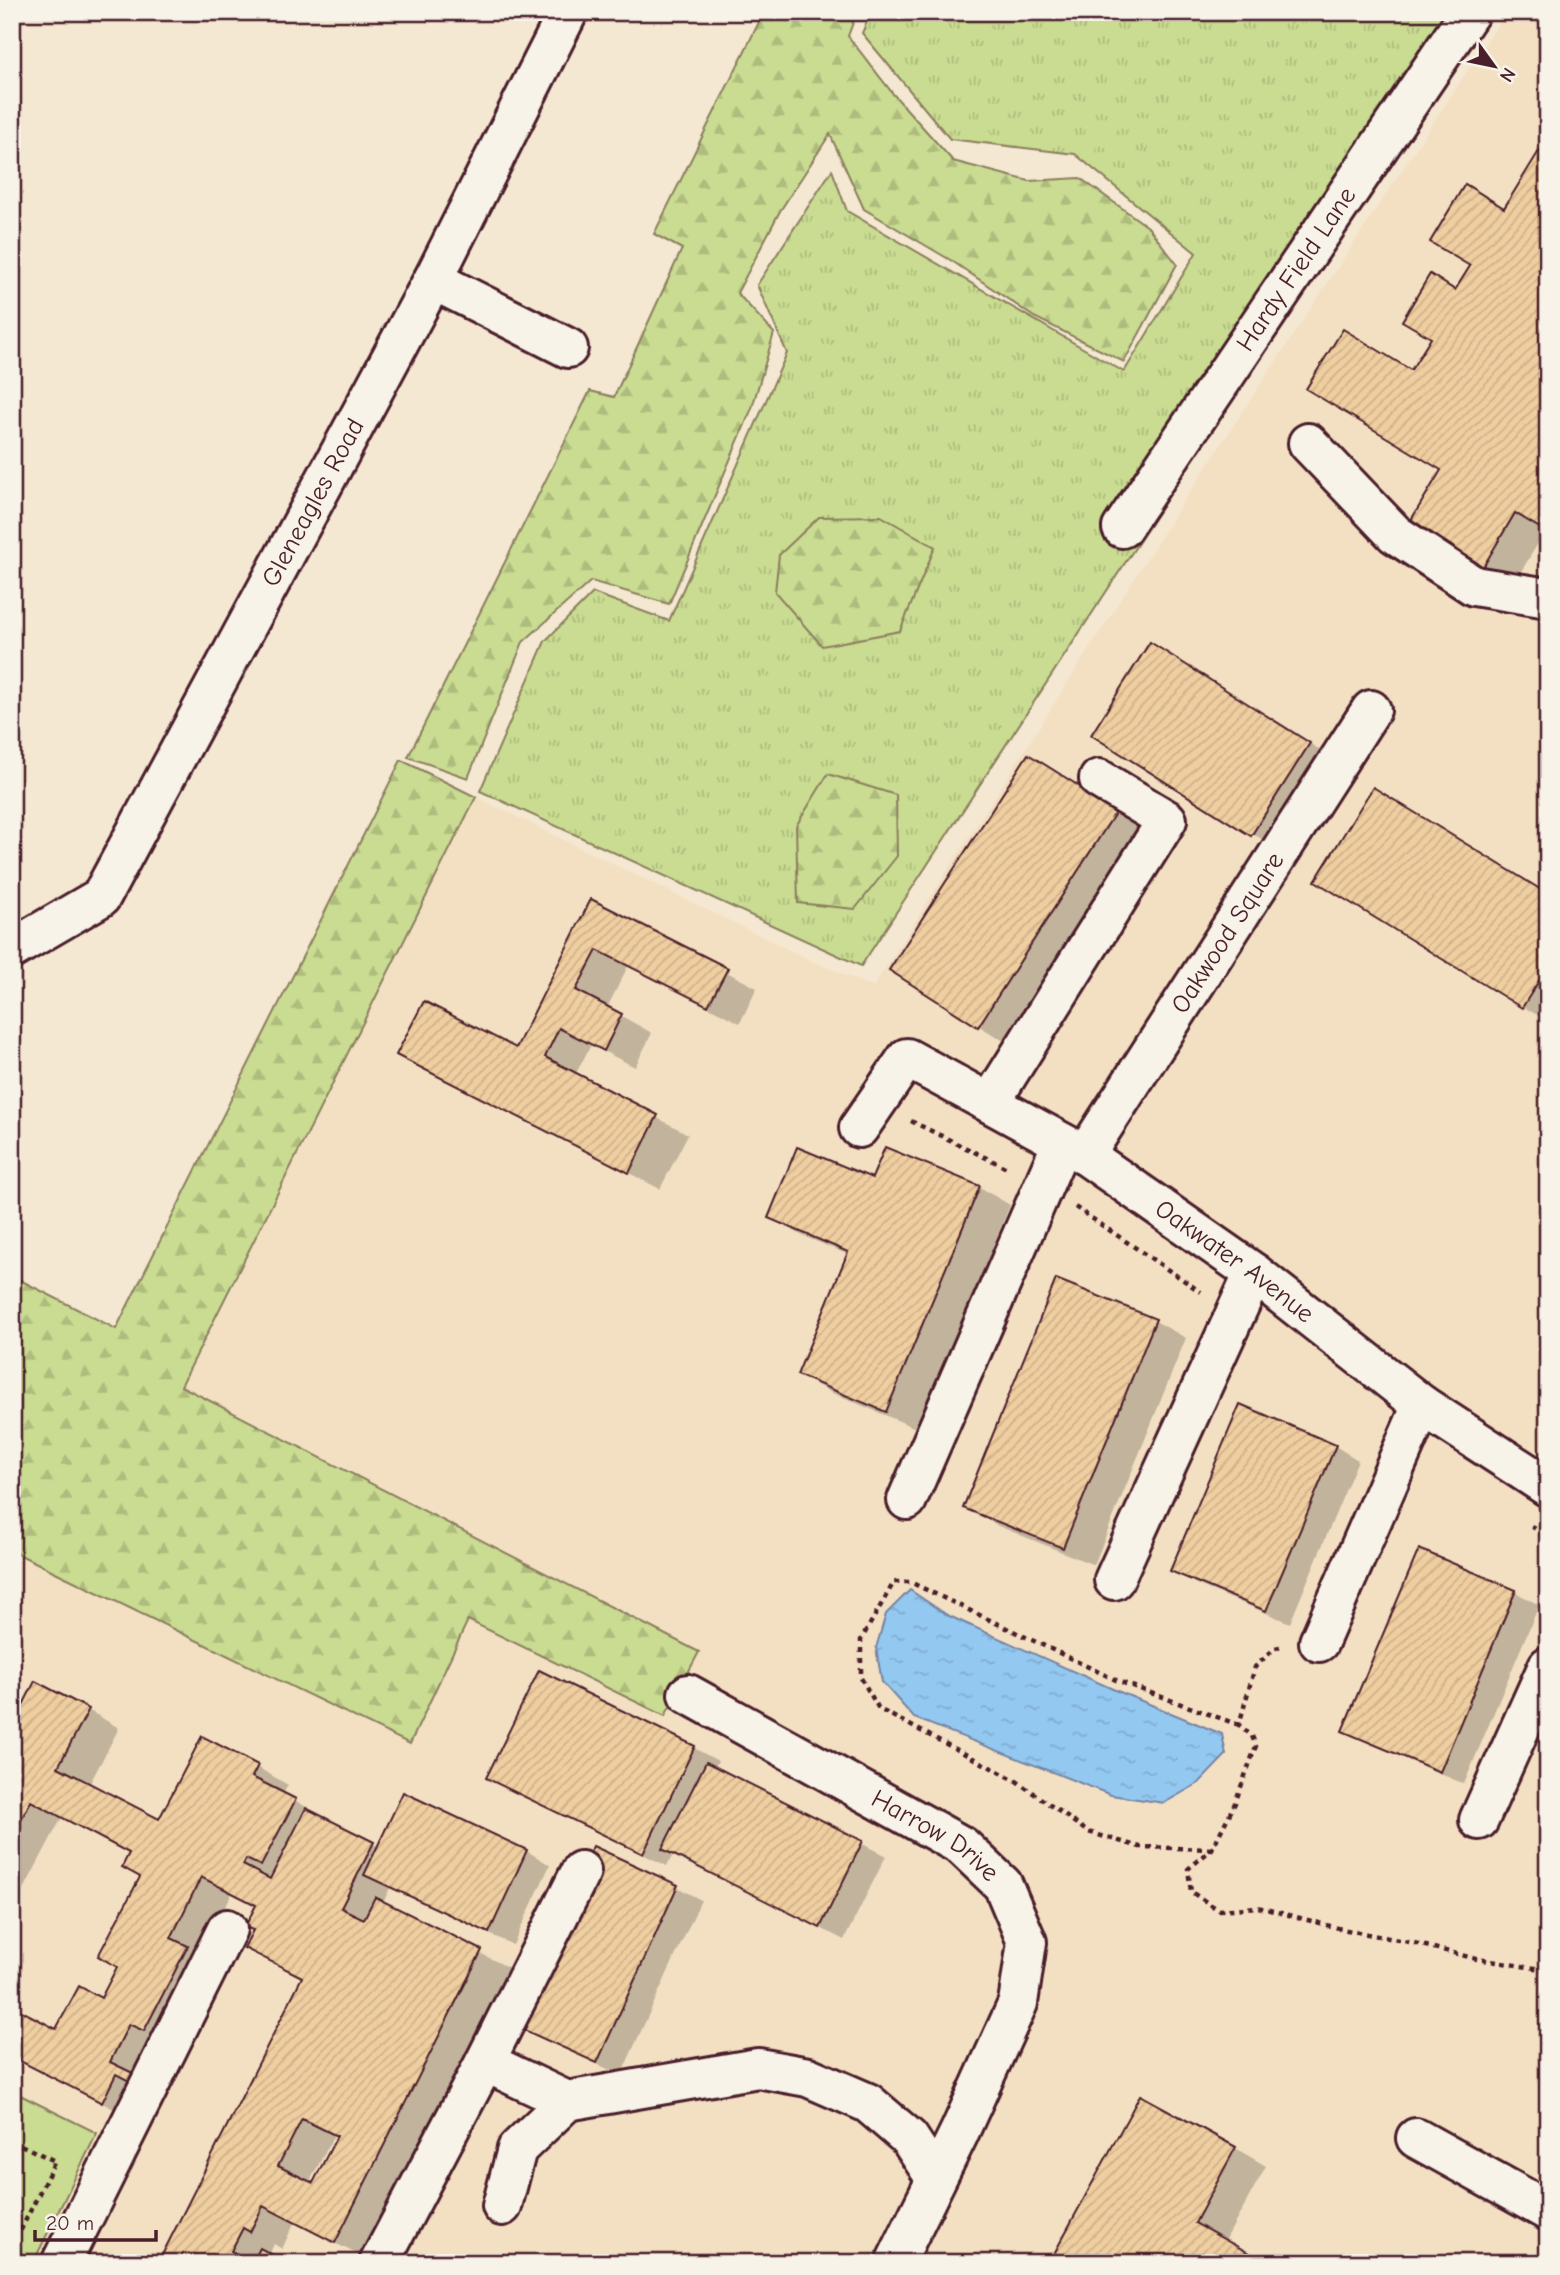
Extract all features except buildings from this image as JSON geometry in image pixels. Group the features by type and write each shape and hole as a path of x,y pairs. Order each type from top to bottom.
{"street":[{"name":"Gleneagles Road","path":"12,949 101,897 433,280 568,12"},
{"name":"Hardy Field Lane","path":"1122,528 1470,12"},
{"path":"433,280 568,348"},
{"path":"1308,443 1395,534 1474,586 1548,598"},
{"name":"Oakwood Square","path":"907,1500 1074,1149 1371,710"},
{"path":"990,1103 1167,820 1099,779"},
{"name":"Oakwater Avenue","path":"859,1128 907,1058 1074,1149 1254,1273 1422,1405 1548,1487"},
{"path":"1114,1580 1254,1273"},
{"path":"1319,1642 1422,1405"},
{"path":"1479,1820 1548,1666"},
{"name":"Harrow Drive","path":"688,1694 962,1846 1003,1885 1027,1942 1018,2003 895,2263"},
{"path":"379,2263 485,2062 581,1871"},
{"path":"61,2263 227,1929"},
{"path":"485,2062 567,2101"},
{"path":"502,2206 517,2149 567,2101 758,2068 808,2077 868,2104 909,2138 936,2179"},
{"path":"1416,2138 1548,2211"}],"path":[{"path":"1212,1849 1140,1847 1088,1832 1015,1780 879,1709 862,1678 861,1640 894,1582 910,1582 1118,1681 1240,1726 1252,1735 1256,1746 1235,1803 1212,1849 1188,1870 1191,1892 1219,1910 1258,1907 1478,1959 1548,1970"},
{"path":"1240,1726 1255,1667 1275,1648 1319,1642"},
{"path":"12,2141 55,2161 12,2248"}],"shaded area":[{"path":"1506,12 1548,12 1548,2263 12,2263 12,1276 116,1329 401,760 810,960 873,987 1181,505"}],"green space":[{"path":"764,12 857,12 848,36 894,95 953,161 1029,181 1080,178 1148,227 1177,264 1124,362 1034,317 952,261 864,209 830,134 780,211 737,293 774,333 752,408 669,604 591,581 523,642 468,778 408,757 590,391 614,397 682,249 654,234"},
{"path":"871,12 1486,12 861,966 480,791 545,641 593,593 669,621 787,353 757,285 832,170 847,211 1124,372 1196,253 1075,154 950,139 862,33"},
{"path":"881,516 935,547 900,631 822,646 775,592 779,555 819,517"},
{"path":"401,760 476,797 181,1386 699,1652 665,1716 468,1620 410,1744 12,1551 12,1276 116,1329"},
{"path":"828,774 896,795 897,856 855,909 798,903 796,826"},
{"path":"12,2091 97,2133 33,2263 12,2263"}],"water":[{"path":"910,1590 947,1615 1115,1690 1222,1734 1226,1755 1199,1783 1164,1803 1111,1795 914,1718 882,1682 876,1648 886,1614"}]}
